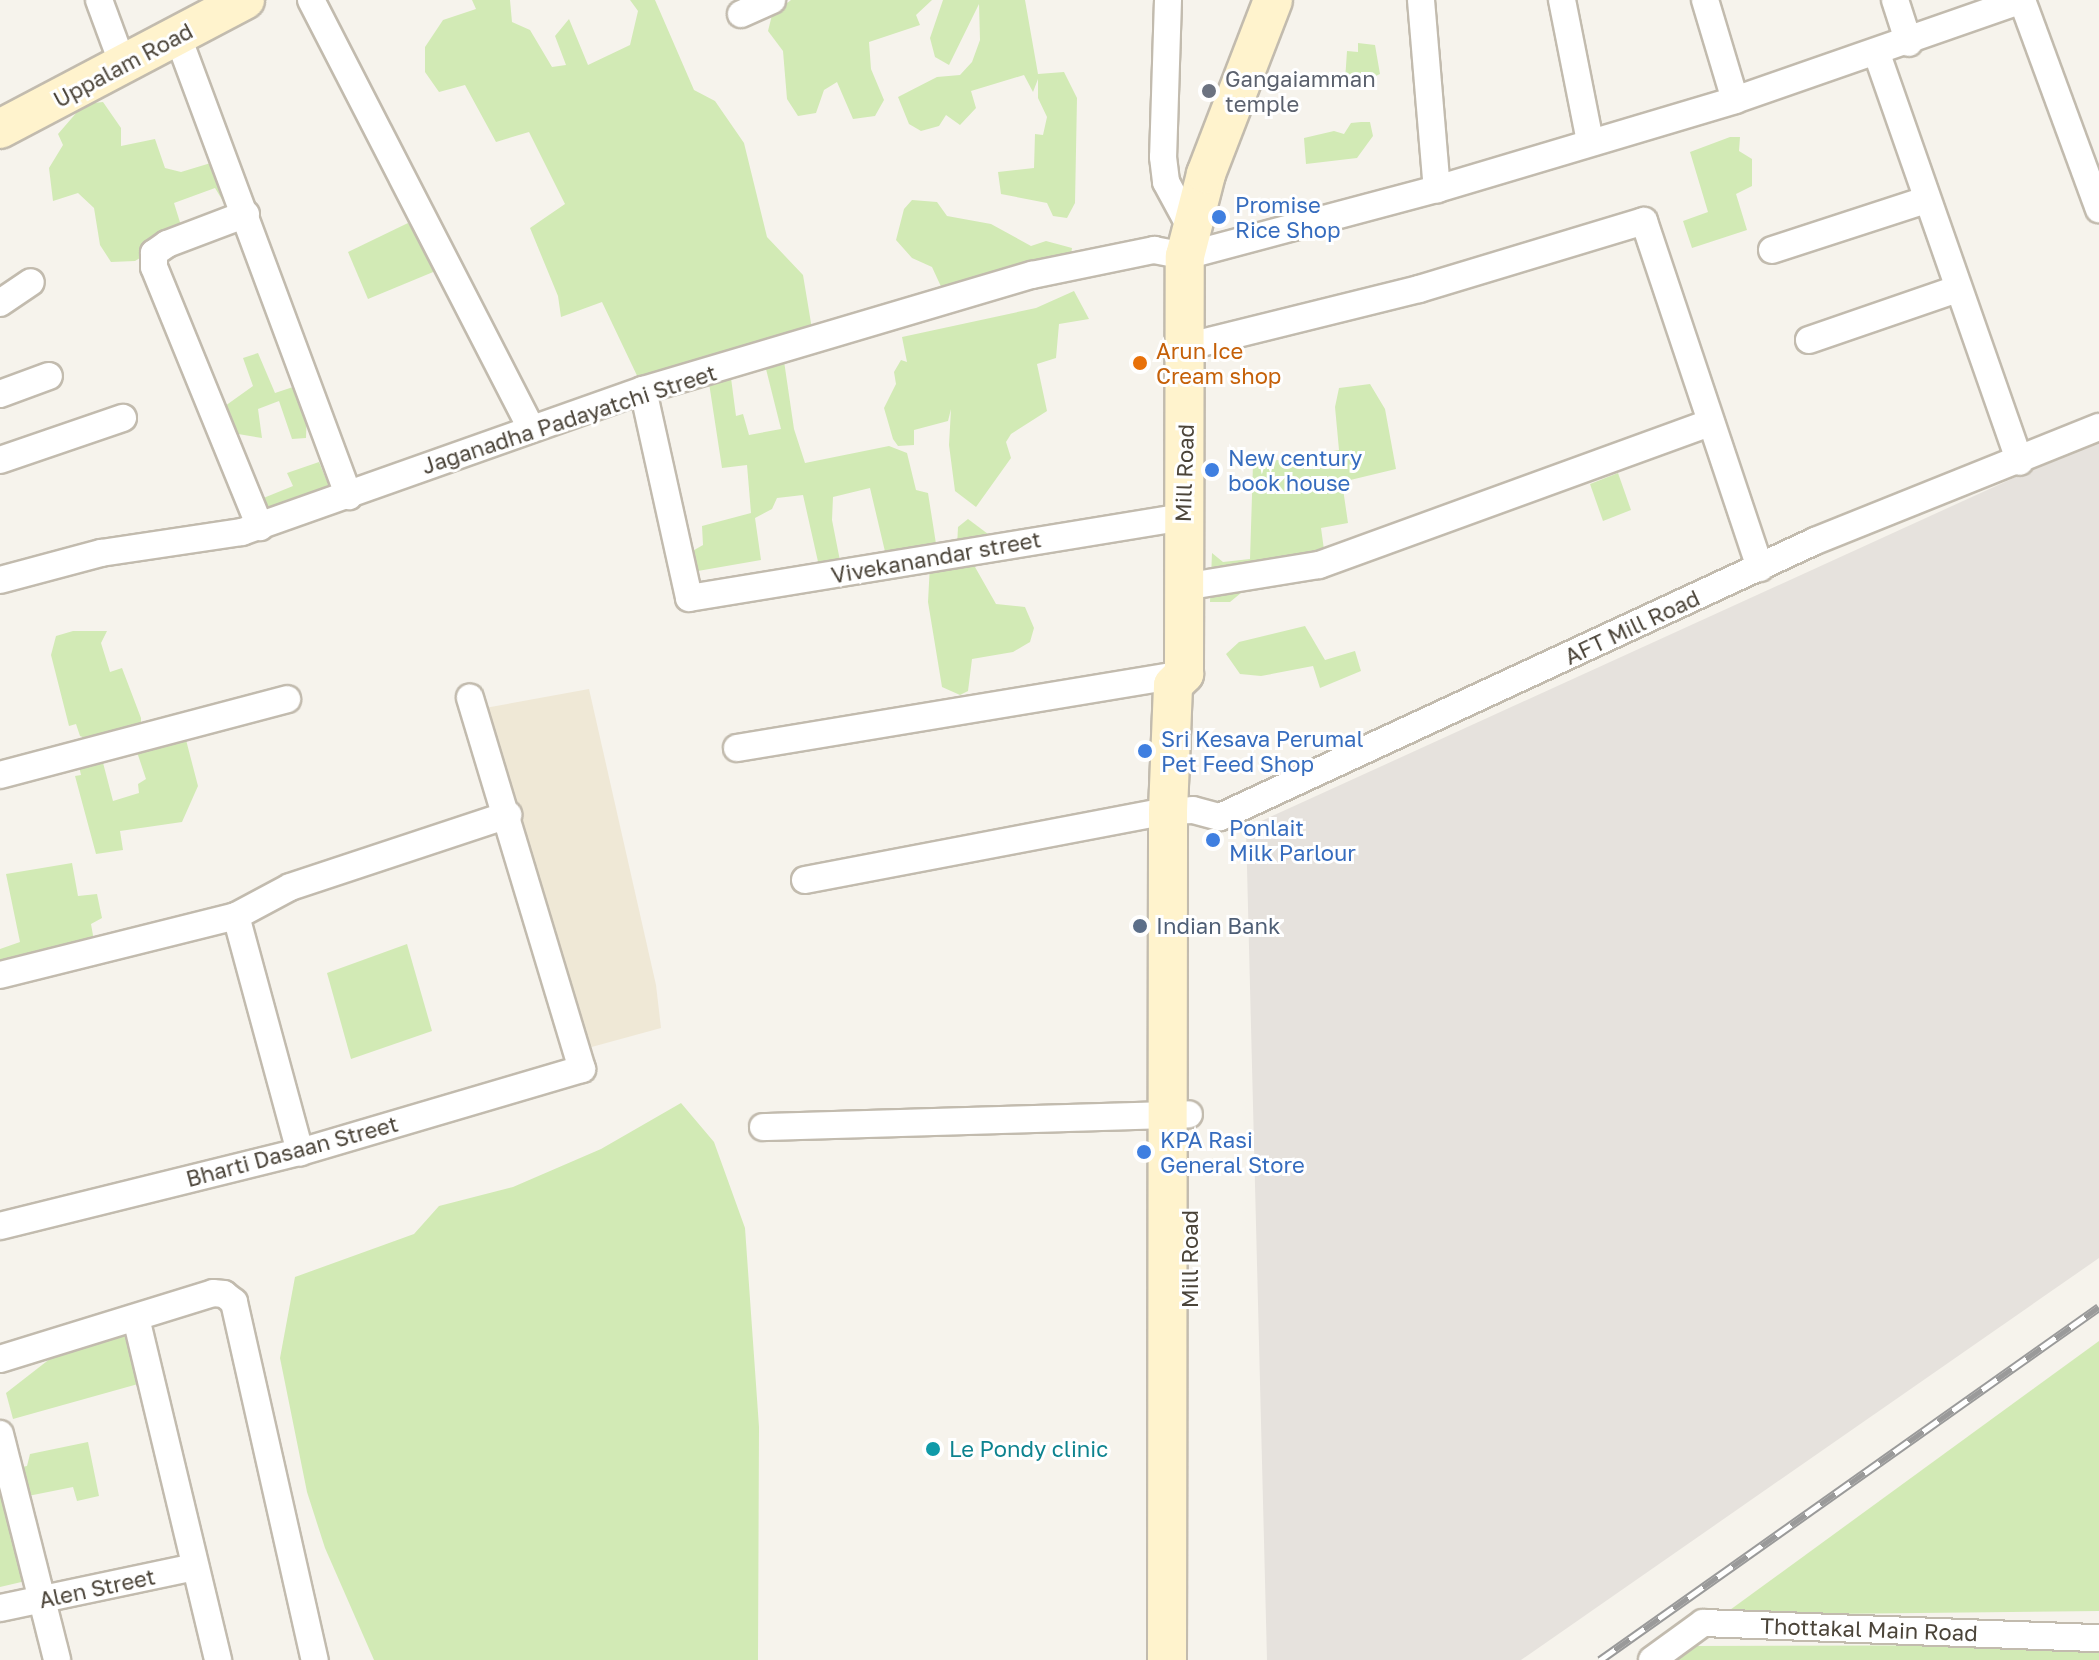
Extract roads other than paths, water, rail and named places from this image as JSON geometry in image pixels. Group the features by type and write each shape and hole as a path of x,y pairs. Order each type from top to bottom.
{"main road":[{"name":"Uppalam Road","path":"0,129 245,0"},
{"name":"Mill Road","path":"1167,1660 1178,1114 1180,810 1197,681 1184,674 1182,517 1189,346 1189,243 1206,174 1273,0"},
{"name":"Mill Road","path":"1178,1114 1191,1660"}],"street":[{"path":"99,0 123,65"},
{"path":"311,0 531,428"},
{"path":"741,14 772,0"},
{"path":"1168,0 1163,157 1166,182 1189,243 1437,189 1735,100 1909,43 2022,0 2099,209"},
{"path":"1421,0 1437,189"},
{"path":"1562,0 1590,141"},
{"path":"1705,0 1735,100"},
{"path":"1895,0 1909,43"},
{"path":"178,37 349,496"},
{"path":"1877,54 2020,462"},
{"path":"1772,250 1926,200"},
{"path":"246,214 167,244 154,253 154,267 260,527"},
{"path":"1189,346 1419,289 1644,221 1760,568"},
{"name":"Jaganadha Padayatchi Street","path":"0,580 101,553 260,527 643,390 1032,275 1189,243"},
{"path":"0,303 31,282"},
{"path":"1809,340 1957,289"},
{"path":"0,394 49,376"},
{"name":"Vivekanandar street","path":"643,390 689,598 1182,517"},
{"path":"0,460 123,418"},
{"path":"1184,587 1319,565 1711,422"},
{"name":"AFT Mill Road","path":"805,880 1180,810 1220,817 1760,568 2099,427"},
{"path":"737,748 1184,674"},
{"path":"0,975 236,916 290,887 508,815 470,697"},
{"path":"0,775 287,699"},
{"name":"Bharti Dasaan Street","path":"0,1226 300,1152 582,1069 508,815"},
{"path":"236,916 300,1152"},
{"path":"763,1127 1178,1114"},
{"path":"0,1359 213,1293 224,1294 234,1302 315,1660"},
{"path":"136,1318 218,1660"},
{"path":"0,1434 57,1660"},
{"name":"Alen Street","path":"0,1608 194,1567"},
{"name":"Thottakal Main Road","path":"1652,1660 1703,1623 2099,1638"}],"railway":[{"path":"1600,1660 2099,1307"}],"place":[{"name":"Gangaiamman temple","path":"1209,91"},
{"name":"Promise Rice Shop","path":"1219,217"},
{"name":"Arun Ice Cream shop","path":"1140,363"},
{"name":"New century book house","path":"1212,470"},
{"name":"Sri Kesava Perumal Pet Feed Shop","path":"1145,751"},
{"name":"Ponlait Milk Parlour","path":"1213,840"},
{"name":"Indian Bank","path":"1140,926"},
{"name":"KPA Rasi General Store","path":"1144,1152"},
{"name":"Le Pondy clinic","path":"933,1449"}]}
